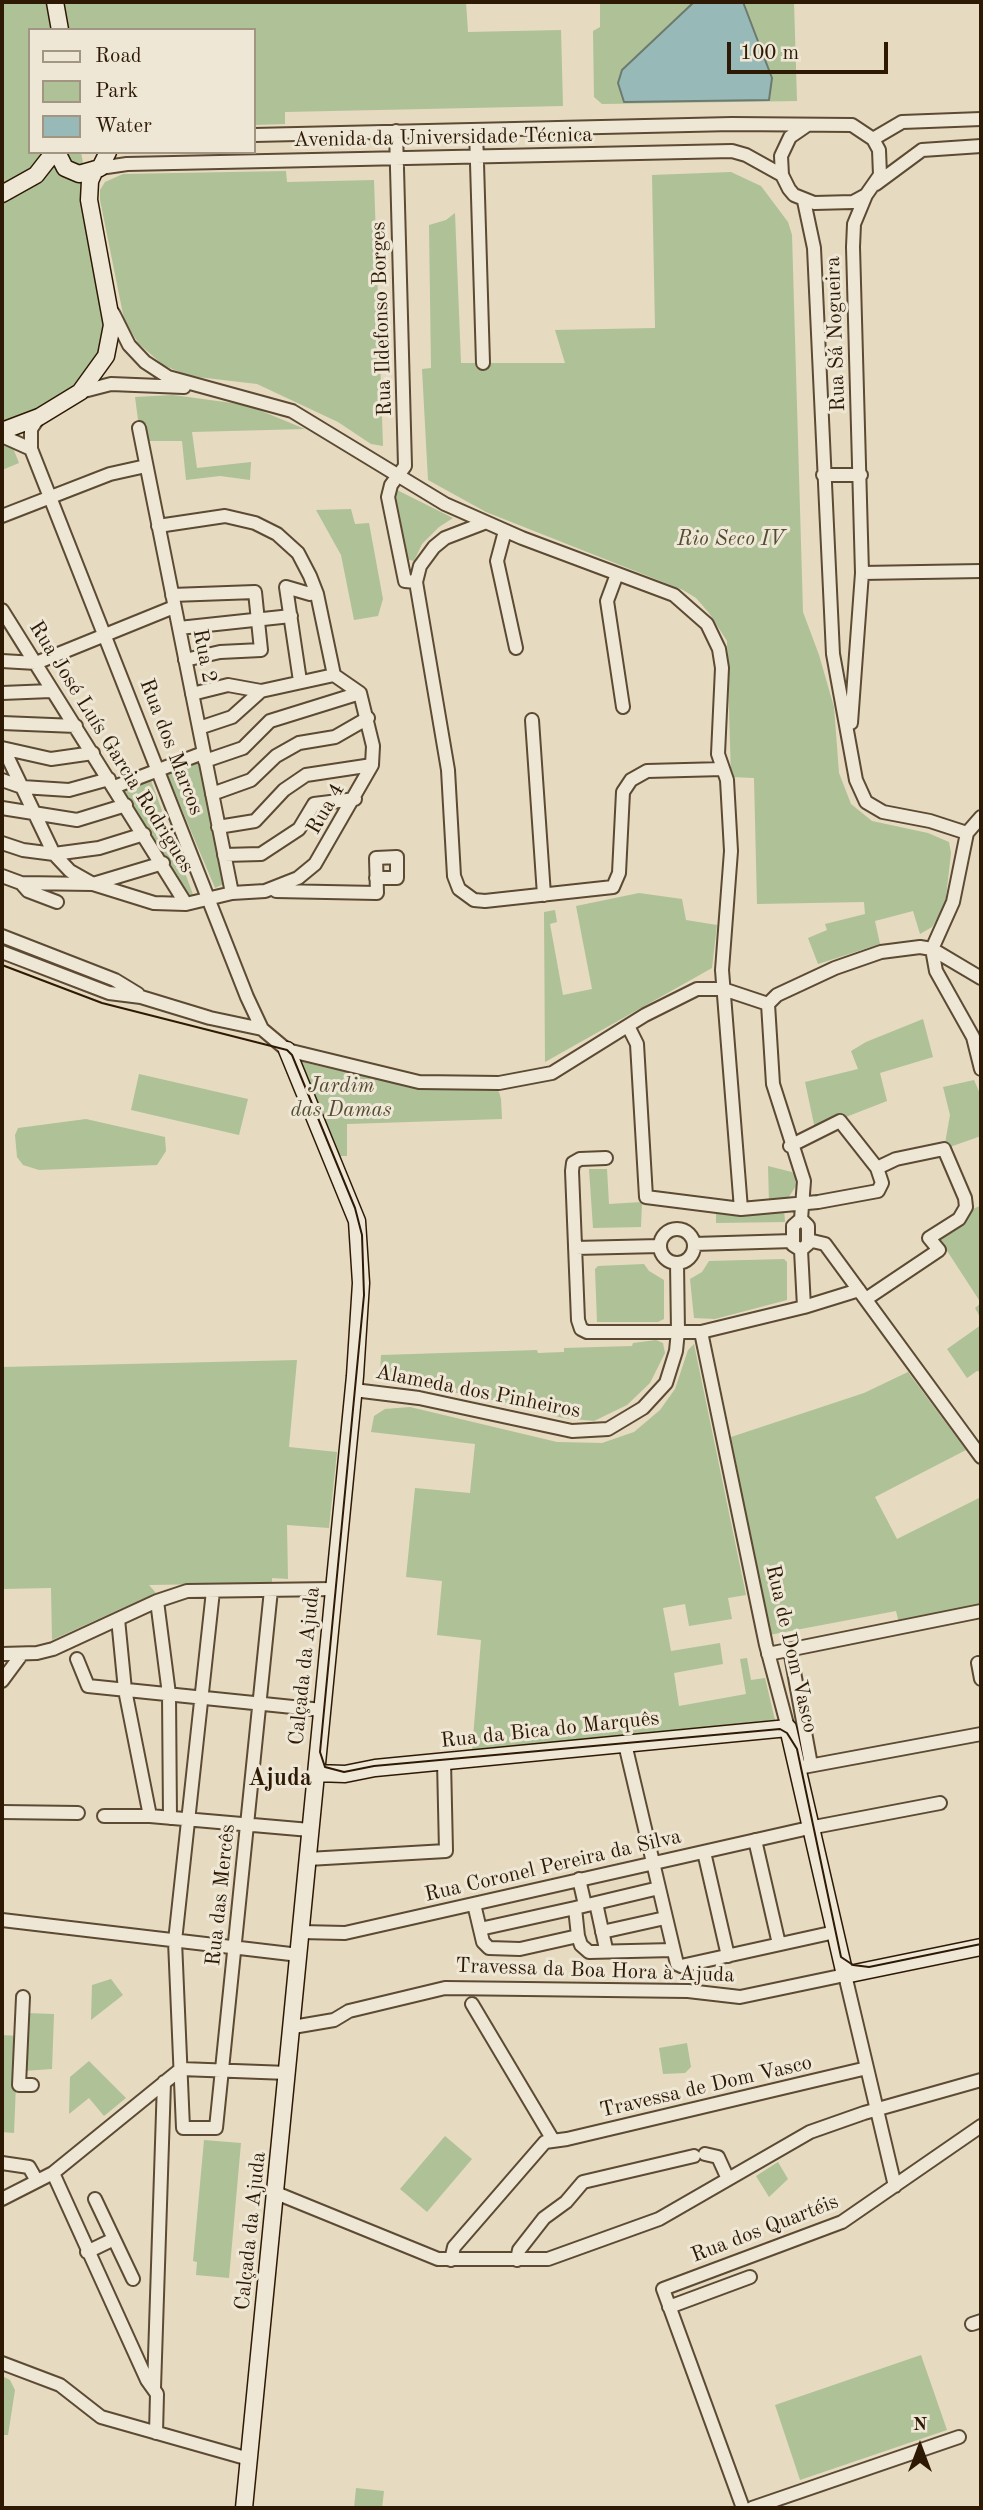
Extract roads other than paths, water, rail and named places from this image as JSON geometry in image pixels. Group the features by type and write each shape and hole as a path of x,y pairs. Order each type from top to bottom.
{"street":[{"path":"55,2 60,28"},
{"path":"873,139 902,122 981,119"},
{"path":"876,184 881,162 873,139 852,125 806,125 796,130 784,147 782,175 794,195 804,201 853,202 866,195 876,184 922,150 981,146"},
{"name":"Avenida da Universidade Técnica","path":"256,135 806,125"},
{"path":"476,130 483,363"},
{"name":"Rua Ildefonso Borges","path":"396,131 405,466 388,493 405,581 416,582"},
{"name":"Avenida da Universidade Técnica","path":"97,170 127,164 733,151 746,155 782,175"},
{"path":"2,194 36,175 54,154"},
{"path":"57,154 71,172 87,174 97,170"},
{"path":"80,392 106,356 112,325 89,200 90,181 107,154"},
{"name":"Rua Sá Nogueira","path":"850,740 862,573 853,247 854,224 866,195"},
{"name":"Rua Sá Nogueira","path":"804,201 814,248 833,654 856,780 866,802 883,812 930,821 967,833"},
{"path":"111,308 129,345 145,362 168,377 292,411 397,476 484,523 674,595 699,614 713,634 721,660 718,749 727,780 731,851 723,989 741,1209"},
{"path":"2,431 39,417 80,392 111,384 205,388"},
{"path":"2,436 31,449 31,429 39,417"},
{"name":"Rua 2","path":"139,428 232,893"},
{"name":"Rua dos Marcos","path":"31,449 262,1029 287,1050"},
{"path":"2,516 110,474 146,466"},
{"path":"823,475 861,475"},
{"path":"158,526 225,516 254,523 277,534 298,553 310,576 317,594 334,675 360,693"},
{"path":"484,523 457,532 435,547 420,566 416,582 448,770 455,882 474,900 601,890 616,883 623,792 635,776 647,771 723,769"},
{"path":"505,531 497,561 516,648"},
{"path":"862,573 981,571"},
{"path":"617,575 608,594 607,609 624,708"},
{"path":"300,681 286,587 310,594"},
{"path":"2,661 36,663 173,601 255,592 261,650 220,652 185,660"},
{"name":"Rua José Luís Garcia Rodrigues","path":"2,610 187,904"},
{"path":"179,628 290,616"},
{"path":"833,654 841,664 856,665"},
{"path":"192,694 228,685 261,691 334,675"},
{"path":"2,693 51,691"},
{"path":"199,728 232,717 261,691"},
{"path":"2,780 22,787 69,790 112,783 243,748 270,721 360,693"},
{"name":"Rua 4","path":"93,884 154,903 187,904 232,893 265,891 298,878 315,864 355,799 372,765 373,746 360,693"},
{"path":"212,794 251,780 276,757 299,743 335,737 368,718"},
{"path":"532,720 544,895"},
{"path":"2,723 76,726"},
{"path":"2,749 51,759 93,753"},
{"path":"2,749 54,854 70,870 93,884"},
{"path":"218,827 255,821 284,790 306,775 372,765"},
{"path":"224,855 261,854 299,829 314,804 355,799"},
{"path":"2,807 77,820 126,805"},
{"path":"981,817 967,833 953,902 932,949 936,971 973,1037 981,1069"},
{"path":"2,843 23,850 54,854 99,848 144,834"},
{"path":"2,876 21,883 93,884 163,863"},
{"path":"265,891 377,893 376,878"},
{"path":"21,883 28,891 57,902"},
{"path":"2,936 115,980 141,996"},
{"path":"804,1307 801,1244 794,1223 801,1219 804,1181 790,1146 773,1084 768,1004 777,995 835,968 881,953 920,947 932,949 981,978"},
{"path":"2,952 109,993 141,996 211,1018 262,1029"},
{"path":"287,1050 419,1082 499,1083 552,1073 691,991 723,989 768,1004"},
{"path":"628,1026 637,1044 646,1197 741,1209 803,1204 878,1191 882,1183 877,1168 840,1121 790,1146"},
{"name":"Calçada da Ajuda","path":"244,2508 354,1390 361,1278 359,1227 287,1050"},
{"path":"606,1158 573,1163 578,1320 581,1329 597,1333 701,1332 862,1295 939,1250 929,1238 958,1219 966,1207 965,1198 944,1149 896,1159 877,1168"},
{"path":"673,1229 684,1231 694,1244 689,1257 677,1263 663,1256 660,1246 663,1235 673,1229"},
{"path":"694,1244 825,1244 981,1457"},
{"path":"575,1248 660,1246"},
{"name":"Alameda dos Pinheiros","path":"354,1390 419,1398 550,1428 592,1432 624,1421 655,1397 666,1383 672,1366 678,1331 677,1263"},
{"name":"Rua de Dom Vasco","path":"701,1332 768,1654 788,1728 804,1766 812,1828 845,1975"},
{"path":"2,1654 53,1649 158,1601 187,1591 334,1589"},
{"name":"Rua das Mercês","path":"181,2069 183,2128 216,2129 271,1590"},
{"path":"181,2069 175,1941 191,1820 213,1591"},
{"path":"158,1601 169,1694 170,1818"},
{"path":"768,1654 981,1611"},
{"path":"118,1619 125,1690 150,1816"},
{"path":"790,1650 804,1766 981,1734"},
{"path":"2,1681 22,1654"},
{"path":"77,1659 88,1686 322,1710"},
{"path":"978,1663 981,1679"},
{"name":"Rua da Bica do Marquês","path":"316,1773 345,1774 444,1761 788,1728"},
{"path":"625,1744 665,1918 679,1966 835,1932"},
{"path":"308,1859 446,1851 444,1761"},
{"name":"Rua Coronel Pereira da Silva","path":"301,1932 341,1934 755,1840 940,1803"},
{"path":"2,1812 78,1813"},
{"path":"104,1816 150,1816 310,1830"},
{"path":"755,1840 779,1944"},
{"path":"704,1852 727,1956"},
{"path":"579,1880 585,1905 602,1932 606,1950"},
{"path":"481,1936 585,1905 659,1888"},
{"path":"474,1904 481,1936 489,1948 520,1949 578,1936"},
{"path":"585,1905 578,1936 585,1951 673,1950"},
{"path":"602,1932 665,1918"},
{"path":"2,1920 299,1955"},
{"name":"Travessa da Boa Hora à Ajuda","path":"293,2027 334,2020 349,2011 445,1988 688,1991 740,1997 981,1947"},
{"path":"845,1975 895,2186"},
{"path":"23,1997 19,2085 33,2085"},
{"path":"451,2260 454,2247 545,2142 553,2140 472,2004"},
{"name":"Travessa de Dom Vasco","path":"553,2140 567,2139 867,2068"},
{"path":"2,2199 53,2173 181,2069 288,2073"},
{"path":"276,2193 433,2257 451,2260 517,2260 560,2257 649,2224 810,2132 981,2080"},
{"path":"154,2388 164,2082"},
{"name":"Rua dos Quartéis","path":"669,2307 663,2289 842,2222 981,2126"},
{"path":"517,2260 519,2250 530,2235 583,2182 700,2155 718,2157 728,2179"},
{"path":"2,2163 29,2167 37,2181"},
{"path":"53,2173 132,2348 157,2394 156,2433"},
{"path":"95,2199 133,2279"},
{"path":"87,2252 114,2239"},
{"path":"743,2508 669,2307 750,2277"},
{"path":"132,2348 145,2350 155,2343"},
{"path":"2,2363 60,2385 101,2417 249,2459"},
{"path":"752,2508 959,2437"}],"water":[{"path":"694,2 743,2 772,78 769,100 624,102 618,83 622,70"}],"tram line":[{"path":"2,965 102,1003 287,1050 292,1055 355,1208 362,1235 364,1295 320,1752 325,1767 344,1772 374,1766 780,1729 787,1733 797,1749 841,1957 853,1965 869,1967 981,1944"}],"district":[{"name":"Ajuda","path":"280,1779"}],"park label":[{"name":"Rio Seco IV","path":"731,539"},
{"name":"Jardim das Damas","path":"341,1098"}]}
